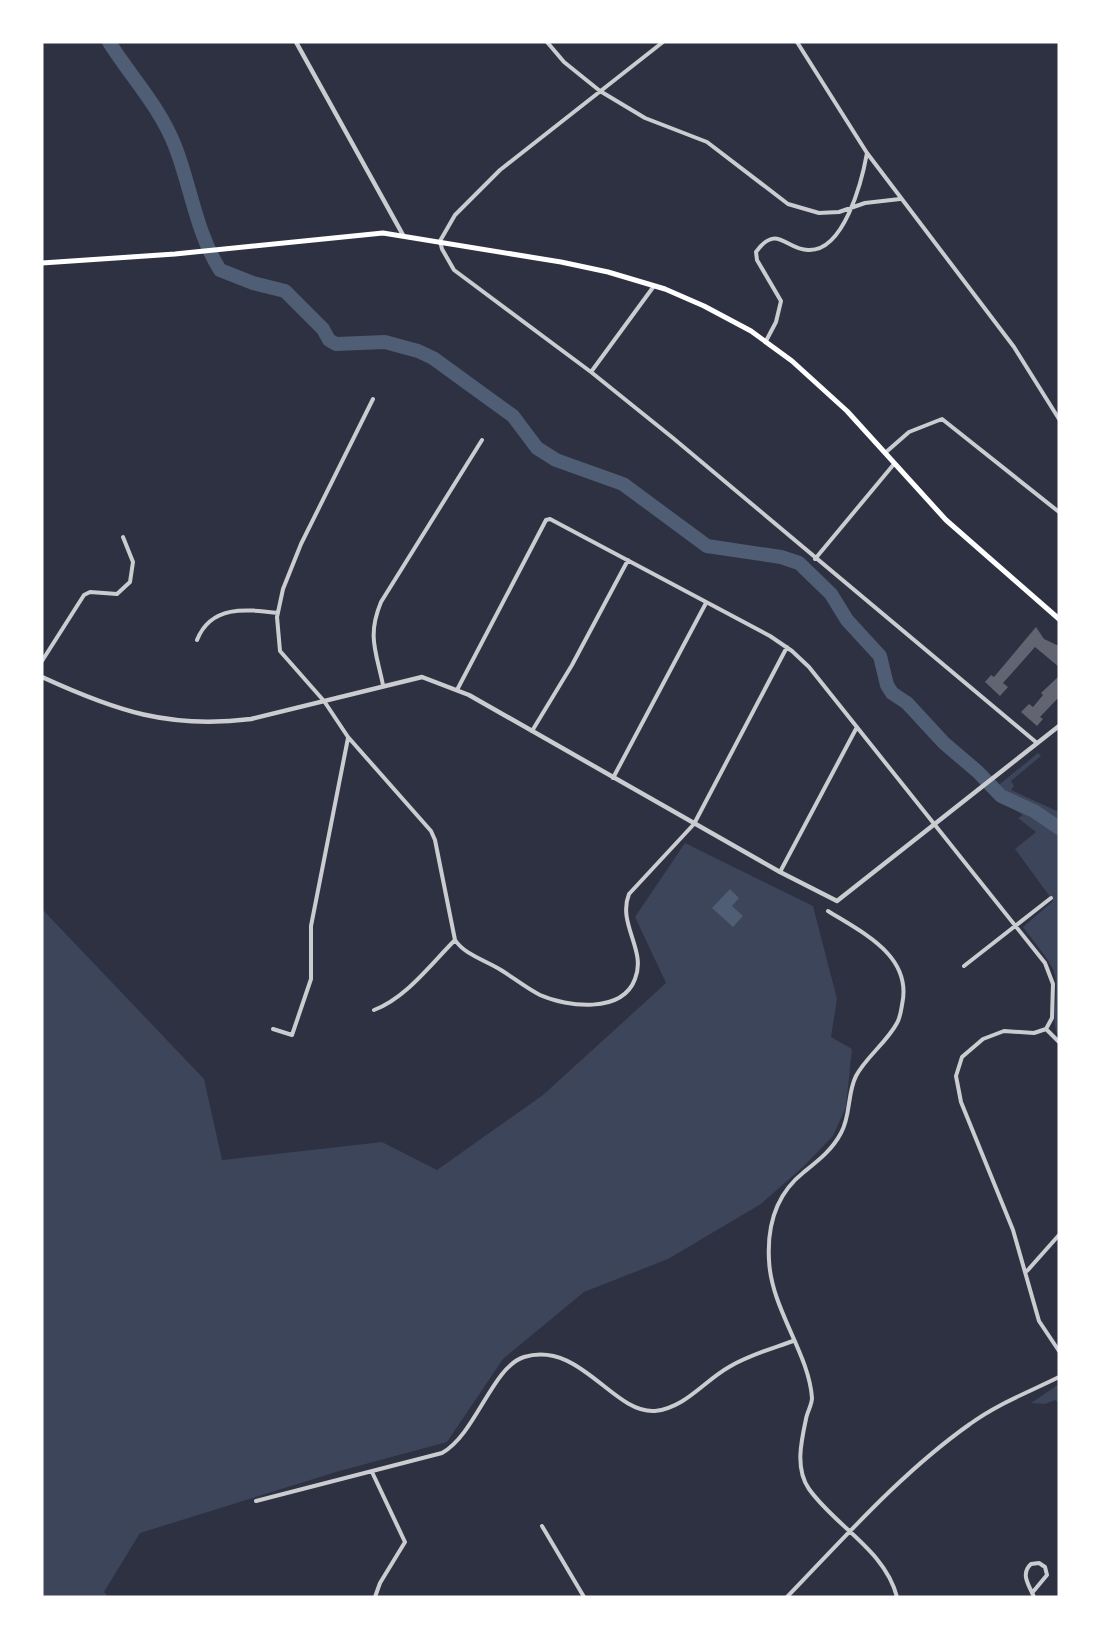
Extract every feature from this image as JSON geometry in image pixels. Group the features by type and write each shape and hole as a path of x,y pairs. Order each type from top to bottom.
{"main road":[{"path":"42,263 175,254 367,234 403,235 561,262 654,286 704,306 766,341 792,361 847,411 946,520 1059,619"}],"street":[{"path":"296,42 403,235"},
{"path":"547,42 564,62 600,91 645,118 707,142 788,204 819,213 865,203 900,199"},
{"path":"663,42 500,170 455,215 440,241 454,270 591,372 1038,744"},
{"path":"797,42 867,153 1014,347 1059,419"},
{"path":"766,341 776,321 781,300 757,260 756,252 768,240 778,238 807,251 820,248 834,240 861,182 867,153"},
{"path":"591,372 654,286"},
{"path":"373,399 301,544 283,589 278,613 280,651 324,701 348,737 430,831 436,847 455,940 465,951 541,995 564,1003 581,1004 615,1000 633,984 638,970 636,948 625,917 629,894 694,824 787,647"},
{"path":"885,453 909,432 942,419 1059,512"},
{"path":"382,686 372,633 373,621 381,602 482,440"},
{"path":"815,559 894,464"},
{"path":"457,690 545,522 554,519 787,647 809,667 1016,924 1052,976 1053,1012 1046,1029 1034,1033 1004,1031 983,1039 962,1057 956,1076 961,1102 1004,1206 1027,1270 1039,1321 1059,1351"},
{"path":"42,662 84,595 90,591 117,594 130,582 133,562 123,537"},
{"path":"532,732 628,560"},
{"path":"613,777 706,603"},
{"path":"197,640 201,629 226,611 278,613"},
{"path":"42,677 86,696 163,720 222,722 251,718 422,677 457,690 780,872 837,901 1059,726"},
{"path":"780,872 857,727"},
{"path":"273,1029 292,1035 311,979 311,926 348,737"},
{"path":"964,966 1051,898"},
{"path":"828,911 892,956 904,984 904,995 898,1022 856,1076 847,1123 840,1135 826,1154 789,1186 772,1216 769,1263 778,1305 808,1380 812,1400 806,1417 800,1461 803,1478 809,1489 886,1572 897,1597"},
{"path":"374,1010 387,1005 399,995 455,940"},
{"path":"1046,1029 1059,1042"},
{"path":"1027,1270 1059,1236"},
{"path":"256,1501 442,1453 455,1446 506,1370 524,1357 554,1357 566,1361 592,1375 635,1408 655,1411 682,1403 708,1380 730,1366 793,1341"},
{"path":"787,1597 913,1470 971,1423 1059,1377"},
{"path":"372,1472 405,1542 380,1583 375,1597"},
{"path":"543,1526 584,1597"},
{"path":"1039,1563 1045,1567 1047,1575 1033,1595 1025,1571 1031,1564 1039,1563"}],"shaded area":[{"path":"1038,753 1041,756 1011,781 1014,786 1011,790 1059,812 1059,1038 1055,1023 1056,986 1053,969 1023,927 1053,901 1015,849 1036,832 1018,818 1023,815 989,793"},
{"path":"685,843 813,906 837,999 831,1037 852,1049 846,1107 833,1136 804,1166 761,1204 668,1259 584,1292 503,1359 447,1442 336,1472 140,1533 104,1592 109,1597 42,1597 42,909 204,1079 222,1160 382,1142 437,1170 543,1095 666,983 635,917"},
{"path":"730,889 739,898 732,906 743,916 733,927 712,908"},
{"path":"1059,1384 1059,1403 1055,1400 1045,1404 1031,1403"}],"building":[{"path":"1036,627 1044,639 1059,646 1059,667 1035,647 1003,683 1008,687 1000,696 985,682 991,675 994,677"},
{"path":"1059,676 1059,697 1040,717 1043,719 1037,726 1021,712 1029,704 1033,707 1043,695 1041,693"}],"waterway":[{"path":"109,42 169,132 181,162 205,240 220,270 253,283 285,291 323,329 329,340 336,344 385,342 418,351 433,358 513,416 537,448 556,460 623,484 707,546 781,557 799,563 831,594 847,620 880,656 887,685 892,693 907,703 944,743 978,772 1001,796 1034,811 1059,828"}]}
